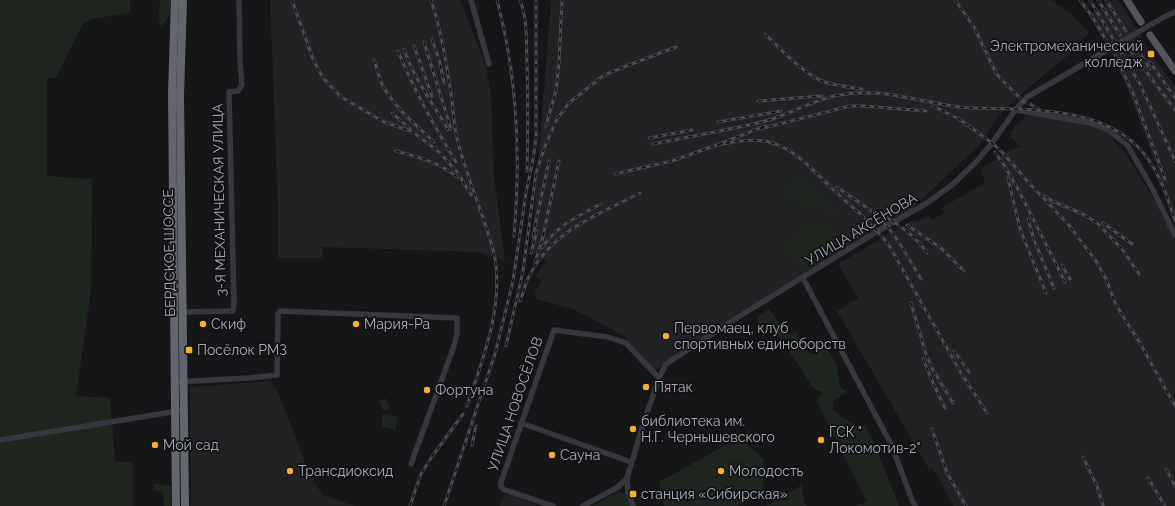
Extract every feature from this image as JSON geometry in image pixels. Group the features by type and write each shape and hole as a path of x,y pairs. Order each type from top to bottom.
{"highway":[{"name":"БЕРДСКОЕ ШОССЕ","path":"175,0 172,94 179,382 176,506"},
{"name":"БЕРДСКОЕ ШОССЕ","path":"179,382 183,312 180,95 183,0"},
{"name":"БЕРДСКОЕ ШОССЕ","path":"179,411 185,506"}],"main road":[{"path":"1127,0 1142,22"},
{"path":"1150,35 1175,71"}],"street":[{"name":"3-Я МЕХАНИЧЕСКАЯ УЛИЦА","path":"183,312 233,311 229,92 238,90 242,85 239,0"},
{"path":"471,0 489,64"},
{"name":"УЛИЦА АКСЁНОВА","path":"633,506 628,493 627,478 659,378 666,364 746,312 878,231 927,203 953,184 976,162 992,143 1015,110 1027,97 1175,12"},
{"path":"1015,110 1091,123 1118,136 1134,154 1156,194 1175,235"},
{"path":"803,278 892,446 915,506"},
{"path":"179,382 248,378 277,374 278,314 280,311 457,318 457,334 454,346 411,464"},
{"name":"УЛИЦА НОВОСЁЛОВ","path":"553,506 504,490 501,487 500,482 554,330 608,337 626,343 659,378"},
{"path":"0,440 179,411"},
{"path":"521,423 631,462"},
{"path":"583,506 618,487 627,478"}],"shaded area":[{"path":"0,0 130,0 130,13 91,19 82,25 56,78 47,78 47,176 92,179 91,291 76,396 110,398 115,462 133,462 133,506 0,506"},
{"path":"160,0 171,0 170,14 161,27 159,17"},
{"path":"270,0 460,0 486,67 491,96 494,177 505,261 479,252 323,247 322,258 278,258 278,205"},
{"path":"551,0 1051,0 1071,14 1089,32 1072,52 1029,87 998,116 979,146 911,209 808,271 655,371 626,337 573,309 536,299 535,290 542,281 535,276 547,261 540,255 531,253"},
{"path":"1112,0 1118,0 1149,51 1175,86 1175,214 1171,213 1155,162 1128,90 1113,56 1089,15"},
{"path":"1027,115 1087,124 1100,128 1115,137 1113,141 1124,151 1170,226 1175,243 1175,506 953,506 933,468 929,469 837,311 858,298 838,264 913,220 918,222 929,215 932,219 944,214 941,208 985,183 981,169 1007,152 1018,147 1022,148 1022,146 1018,146 1018,144 1011,137 1012,134 1010,132"},
{"path":"800,176 840,212 844,218 792,202 777,188"},
{"path":"810,224 839,230 851,240 801,271 793,265 785,248 787,238"},
{"path":"769,309 787,334 797,332 798,348 817,355 822,344 834,359 840,387 847,391 833,402 833,410 838,415 857,426 865,425 873,440 899,506 855,506 867,502 817,402 818,397 823,392 814,389 781,339 773,333 766,334 760,330 757,316"},
{"path":"270,381 278,392 312,480 323,495 355,506 191,506 190,387"},
{"path":"385,398 390,408 384,411 379,401"},
{"path":"383,414 398,417 395,430 381,427"},
{"name":"Молодость","path":"740,437 764,460 763,492 737,506 664,506 659,482"},
{"path":"154,483 171,486 171,506 164,506 163,493 154,490"},
{"path":"802,485 804,503 807,506 766,506"},
{"path":"618,492 624,493 630,506 592,506"},
{"path":"504,494 512,496 539,506 500,506"}],"railway":[{"path":"292,0 313,59 323,78 341,97 384,122 413,132 439,152 458,173 471,195"},
{"path":"431,0 444,50 458,144 487,229 495,258 497,277 494,315 490,334 467,406"},
{"path":"497,0 510,59 516,117 517,176 514,236"},
{"path":"520,0 523,8 526,32 528,104 527,171"},
{"path":"444,506 495,354 513,281 526,193 536,139 536,0"},
{"path":"546,126 556,90 562,0"},
{"path":"955,0 974,27 996,73 1023,101 1038,108"},
{"path":"1080,0 1093,18 1107,42"},
{"path":"1090,0 1140,84 1175,161"},
{"path":"1098,0 1120,35"},
{"path":"1106,0 1126,31"},
{"path":"765,34 801,68 817,79 862,89"},
{"path":"432,39 440,63 444,83"},
{"path":"424,42 451,129"},
{"path":"1134,44 1150,69"},
{"path":"414,46 432,96"},
{"path":"506,346 523,271 536,173 545,146 557,119 569,103 604,75 676,47"},
{"path":"1128,47 1175,110"},
{"path":"404,49 418,81 448,130"},
{"path":"398,51 425,108 456,162"},
{"path":"1115,55 1133,93 1165,179"},
{"path":"374,60 382,83 388,94 406,116 434,142"},
{"path":"1150,62 1175,98"},
{"path":"653,144 762,122 830,97 855,93 900,96 959,107 1055,112 1093,120 1110,127 1126,137 1140,149 1152,165 1159,179 1175,221"},
{"path":"758,101 822,96"},
{"path":"760,129 850,106 926,111"},
{"path":"933,106 959,119 973,129"},
{"path":"718,122 781,111"},
{"path":"392,113 410,129"},
{"path":"615,174 672,161 765,126"},
{"path":"969,126 1004,154 1068,224 1096,261 1106,279 1116,305 1140,343 1175,406"},
{"path":"649,138 692,130"},
{"path":"717,145 756,140 779,145 806,163 872,225 890,247 961,373 987,413"},
{"path":"396,151 436,164 457,177"},
{"path":"995,152 1019,191 1065,282"},
{"path":"533,236 549,161"},
{"path":"535,262 542,241 559,161"},
{"path":"1008,178 1020,229 1046,293"},
{"path":"837,187 868,208 884,223 901,246 921,279"},
{"path":"520,301 528,278 538,262 549,248 562,236 592,217 640,193"},
{"path":"1045,196 1052,201 1083,214 1097,223 1122,249 1139,274"},
{"path":"542,248 548,240 568,222 601,204"},
{"path":"875,211 897,224 910,234 927,253"},
{"path":"1028,219 1034,240 1054,288"},
{"path":"1103,223 1132,244"},
{"path":"907,225 941,248 964,271"},
{"path":"531,253 537,231"},
{"path":"1062,265 1070,279"},
{"path":"911,303 926,354 932,368 953,403"},
{"path":"954,351 969,372"},
{"path":"923,359 945,408"},
{"path":"410,506 421,474 463,414"},
{"path":"472,445 476,426"},
{"path":"932,429 947,473 966,506"},
{"path":"1083,457 1097,486 1103,506"},
{"path":"1166,469 1175,486"},
{"path":"1148,478 1165,506"}],"place":[{"name":"Электромеханический колледж","path":"1151,54"},
{"name":"Скиф","path":"203,324"},
{"name":"Мария-Ра","path":"356,324"},
{"name":"Первомаец, клуб спортивных единоборств","path":"666,336"},
{"name":"Посёлок РМЗ","path":"189,350"},
{"name":"Пятак","path":"646,387"},
{"name":"Фортуна","path":"427,390"},
{"name":"библиотека им. Н.Г. Чернышевского","path":"633,429"},
{"name":"ГСК \" Локомотив-2\"","path":"821,440"},
{"name":"Мой сад","path":"155,445"},
{"name":"Сауна","path":"552,455"},
{"name":"Трансдиоксид","path":"290,471"},
{"name":"Молодость","path":"721,471"},
{"name":"станция «Сибирская»","path":"633,494"}]}
